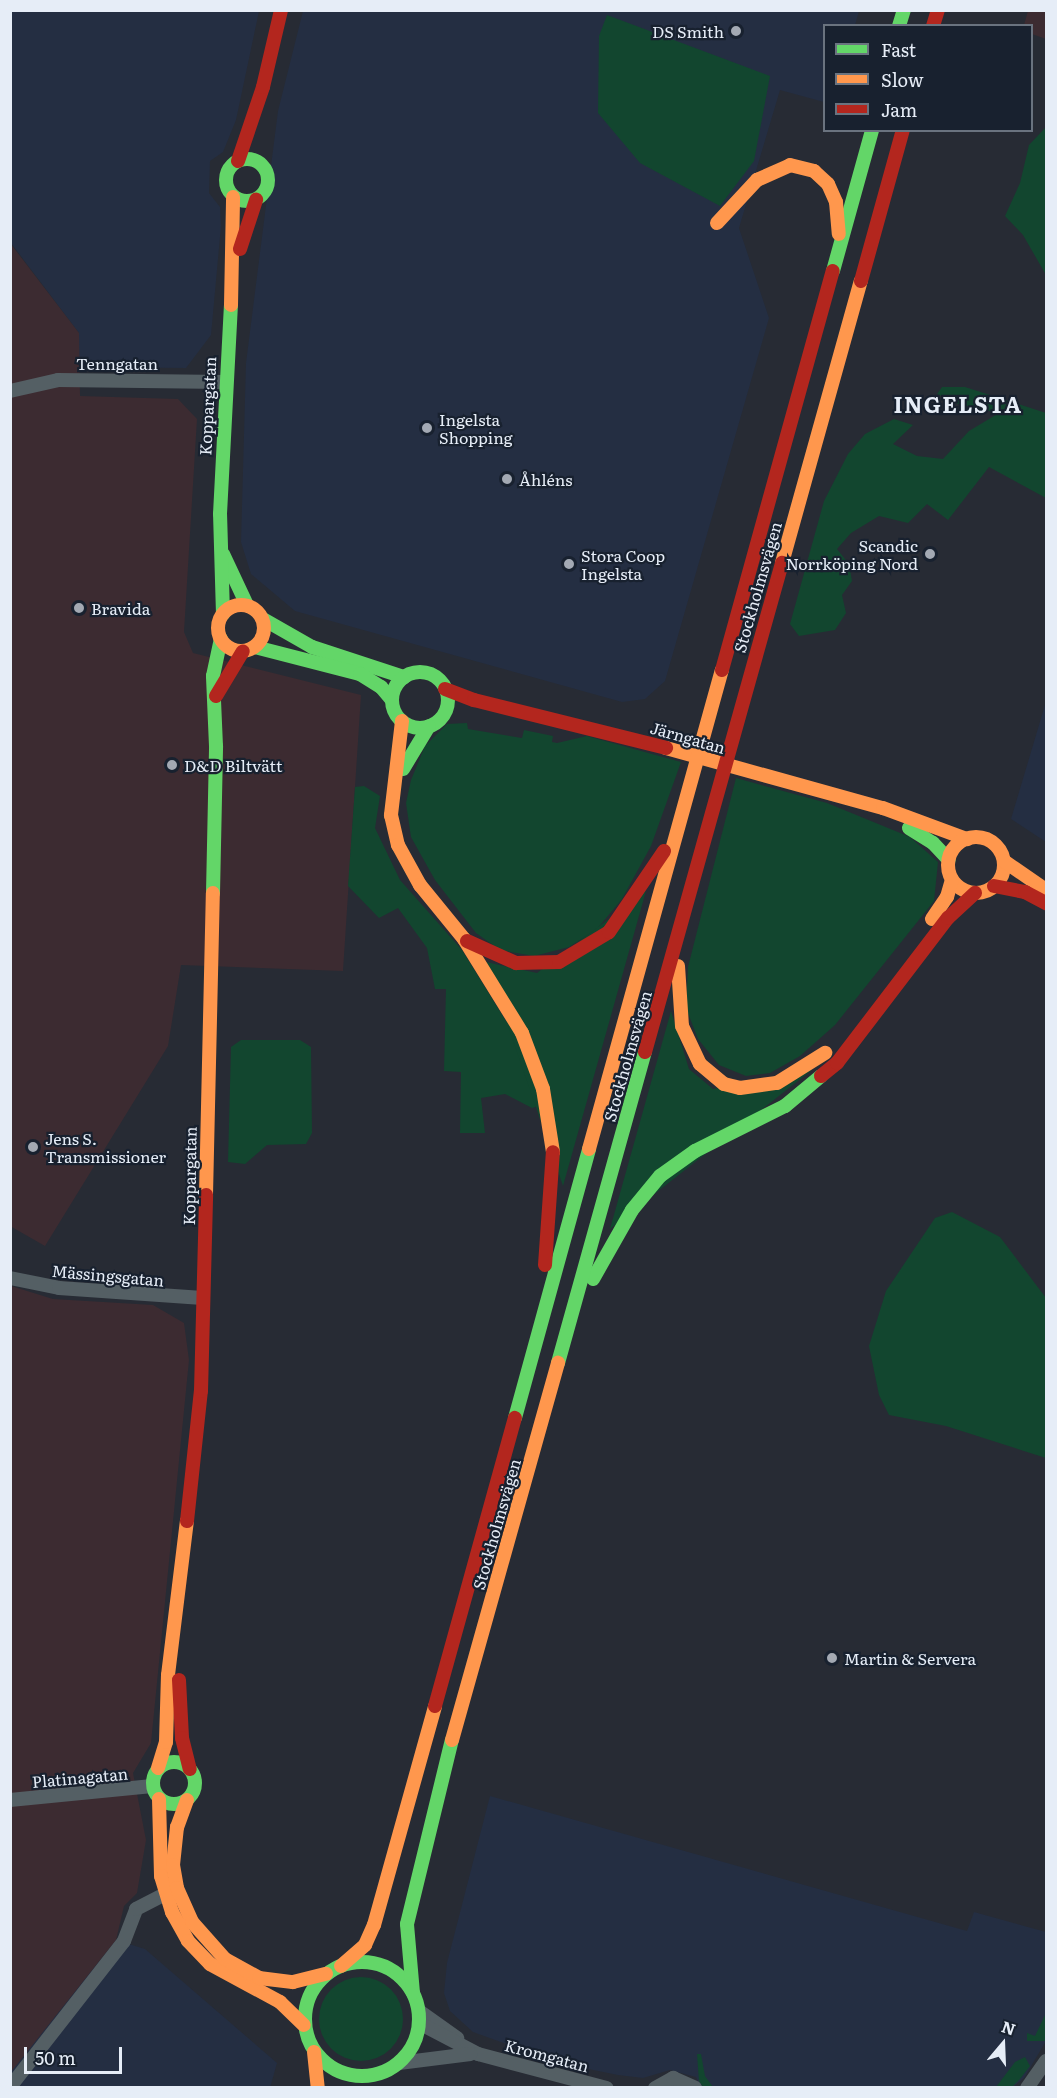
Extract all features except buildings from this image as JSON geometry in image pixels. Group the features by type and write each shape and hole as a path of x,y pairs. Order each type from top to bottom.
{"main road":[{"path":"263,87 262,165 268,184 256,200 244,202 233,197 227,188 226,175 238,161 263,87 281,10"},
{"name":"Stockholmsvägen","path":"341,1966 365,1945 374,1925 871,132"},
{"name":"Stockholmsvägen","path":"413,1993 407,1944 411,1895 902,132"},
{"path":"238,161 250,159 262,165"},
{"path":"717,222 769,172 790,165 803,167 821,177 832,192 839,213 840,251"},
{"name":"Koppargatan","path":"223,614 220,546 225,382 234,269 233,197"},
{"name":"Koppargatan","path":"234,269 256,200"},
{"name":"Koppargatan","path":"220,546 247,605"},
{"path":"396,783 447,704 445,689 429,674 404,676 312,646 263,619 247,605 231,607 223,614 218,626 221,639 235,650 249,649 360,674 381,687 392,700 402,721 391,815 398,845 420,885 464,939 522,1033 543,1089 553,1144 549,1229 533,1351"},
{"path":"249,649 264,634 263,619"},
{"name":"Koppargatan","path":"158,1768 166,1742 168,1676 173,1656 201,1391 216,696 214,660 221,639"},
{"name":"Koppargatan","path":"216,696 249,649"},
{"path":"392,700 396,684 404,676"},
{"name":"Järngatan","path":"445,689 518,711 625,737 847,801 883,808 967,839"},
{"name":"Järngatan","path":"435,722 462,712 518,711"},
{"path":"402,721 412,726 435,722"},
{"name":"Järngatan","path":"847,801 914,831 949,860"},
{"path":"464,939 516,963 549,964 579,953 609,932 680,825"},
{"path":"678,933 677,1000 691,1048 712,1077 724,1084 761,1087 791,1077 830,1049 944,903 952,880 949,860 955,847 967,839 989,840 999,849 1004,861 1004,870 994,886"},
{"path":"1004,861 1047,890"},
{"path":"952,880 962,889 975,893"},
{"path":"571,1319 647,1189 695,1151 785,1106 837,1063 948,918 975,893 994,886 1025,892 1047,903"},
{"name":"Koppargatan","path":"173,1656 179,1676 182,1738 190,1769"},
{"path":"318,2088 314,2052 304,2025 280,2002 222,1972 198,1953 180,1927 159,1862 159,1799 152,1786 158,1768 177,1762 190,1769 195,1783 187,1800 174,1850 170,1891 212,1947 246,1973 276,1983 326,1974 341,1966 365,1962 388,1968 413,1993 419,2017 414,2044 399,2063 363,2088"},
{"path":"159,1799 173,1805 187,1800"},
{"path":"304,2025 311,1991 326,1974"},
{"path":"314,2052 330,2067 351,2076 383,2073"}],"street":[{"name":"Tenngatan","path":"10,391 58,380 225,382"},
{"name":"Mässingsgatan","path":"10,1278 59,1288 203,1298"},
{"name":"Platinagatan","path":"10,1800 152,1786"},
{"path":"10,2087 124,1941 136,1909 170,1891"},
{"name":"Kromgatan","path":"419,2017 478,2054 607,2088"},
{"name":"Kromgatan","path":"399,2063 478,2054"},
{"path":"1027,2088 1047,2061"},
{"path":"654,2087 673,2078 695,2088"}],"shaded area":[{"path":"11,11 259,11 236,120 223,152 210,161 209,193 220,207 221,226 211,335 186,368 79,367 79,333 11,243"},
{"path":"303,11 859,11 855,24 823,24 823,102 780,90 739,228 769,318 665,681 645,699 622,702 295,611 251,574 241,542 246,363 278,111"},
{"path":"1028,11 1046,11 1046,39 1033,34 1033,24 1024,24"},
{"path":"10,243 79,333 80,396 178,399 197,419 184,632 193,653 361,695 343,971 181,965 168,1046 45,1246 10,1226"},
{"path":"1046,705 1046,842 1011,819"},
{"path":"11,1286 53,1299 153,1305 184,1323 189,1360 151,1743 133,1773 146,1840 137,1893 124,1906 116,1940 11,2072"},
{"path":"490,1796 967,1931 974,1912 1046,1932 1046,2041 1024,2078 1013,2087 701,2088 696,2077 670,2070 643,2078 618,2075 559,2063 473,2032 450,2011 444,1993 447,1963"},
{"path":"116,1940 145,1949 277,2063 270,2088 11,2087 10,2072"}],"green space":[{"path":"607,15 770,76 754,161 720,206 640,163 598,113 599,36"},
{"path":"1046,127 1046,275 1023,235 1005,216 1020,183 1029,145"},
{"path":"942,387 965,387 1046,413 1046,498 989,467 948,520 927,504 908,523 879,516 851,533 837,549 849,564 852,581 842,595 846,613 835,630 799,636 790,624 824,501 848,454 865,434 894,419 913,425 893,444 917,456 943,459 969,431 999,413 958,404 937,394"},
{"path":"467,723 468,729 522,738 524,730 553,736 552,742 557,743 587,736 681,762 651,846 622,899 597,929 569,947 534,956 500,950 476,933 435,880 411,837 406,803 411,780 425,746 447,724"},
{"path":"736,778 827,803 910,837 938,862 934,901 835,1025 800,1056 770,1073 746,1076 719,1065 698,1039 686,1008 688,967"},
{"path":"364,786 380,796 375,828 400,880 462,950 519,1042 539,1106 532,1108 505,1094 481,1098 485,1133 460,1133 461,1072 444,1071 446,989 435,989 427,948 398,908 379,918 348,886 355,787"},
{"path":"646,891 563,1186 486,962 537,973"},
{"path":"671,1011 689,1069 713,1089 812,1070 610,1229"},
{"path":"241,1040 300,1040 311,1047 312,1133 306,1144 267,1145 245,1164 228,1162 231,1047"},
{"path":"952,1212 1000,1237 1046,1298 1046,1458 946,1426 889,1415 879,1395 869,1346 886,1291 935,1218"},
{"path":"353,1977 369,1977 385,1984 396,1995 403,2011 400,2035 391,2049 369,2061 353,2061 337,2054 326,2043 319,2027 319,2011 326,1995 337,1984"},
{"path":"1046,2013 1045,2041 1027,2041 1027,2033 1035,2036"},
{"path":"697,2054 701,2054 705,2076 713,2087 703,2087 699,2081"},
{"path":"1025,2057 1030,2066 1020,2079 1012,2087 996,2087 1015,2062"}],"traffic: fast":[{"path":"900,24 904,10"},
{"path":"833,271 871,132"},
{"path":"247,159 255,160 262,165 267,172 268,180 267,188 262,195 255,200 247,201 239,200 232,195 227,188 226,180 227,172 232,165 239,160 247,159"},
{"path":"223,614 220,514 231,305"},
{"path":"223,554 247,605"},
{"path":"263,619 312,647 404,677"},
{"path":"213,893 216,746 213,676 221,639"},
{"path":"255,647 360,674 381,687 392,700"},
{"path":"420,672 435,677 443,685 448,700 443,715 435,723 420,728 405,723 397,715 392,700 397,685 405,677 420,672"},
{"path":"403,769 429,726"},
{"path":"909,828 933,843 949,860"},
{"path":"558,1363 645,1052"},
{"path":"593,1279 632,1210 660,1176 695,1151 785,1106 821,1076"},
{"path":"515,1418 589,1149"},
{"path":"413,1993 407,1924 452,1740"},
{"path":"174,1762 182,1763 189,1768 194,1775 195,1783 194,1791 189,1798 182,1803 174,1804 166,1803 159,1798 154,1791 153,1783 154,1775 159,1768 166,1763 174,1762"},
{"path":"362,1962 384,1966 403,1978 415,1997 419,2019 415,2041 403,2060 384,2072 362,2076 340,2072 321,2060 309,2041 305,2019 309,1997 321,1978 340,1966 362,1962"}],"traffic: slow":[{"path":"717,223 757,180 790,165 814,171 828,184 836,202 839,234"},
{"path":"231,305 233,197"},
{"path":"782,563 861,281"},
{"path":"241,605 257,612 264,628 257,644 241,651 225,644 218,628 225,612 241,605"},
{"path":"589,1149 722,670"},
{"path":"402,721 391,815 398,845 420,885 464,939 522,1033 543,1089 553,1152"},
{"path":"666,748 883,808 967,839"},
{"path":"976,837 987,839 996,845 1002,854 1004,865 1002,876 996,885 987,891 976,893 965,891 956,885 950,876 948,865 950,854 956,845 965,839 976,837"},
{"path":"1004,861 1046,890"},
{"path":"932,919 947,897 952,880"},
{"path":"206,1195 213,893"},
{"path":"678,966 682,1026 700,1064 724,1084 740,1088 777,1083 825,1053"},
{"path":"452,1740 558,1363"},
{"path":"158,1768 166,1742 168,1675 187,1521"},
{"path":"341,1966 365,1945 374,1925 435,1706"},
{"path":"159,1799 161,1876 172,1912 188,1941 210,1964 280,2002 304,2025"},
{"path":"187,1800 177,1827 173,1865 177,1888 192,1922 225,1959 259,1978 293,1982 326,1974"},
{"path":"314,2052 318,2088"}],"traffic: jam":[{"path":"238,161 263,87 281,10"},
{"path":"934,24 938,10"},
{"path":"861,281 902,132"},
{"path":"240,249 256,200"},
{"path":"722,670 833,271"},
{"path":"645,1052 782,563"},
{"path":"216,696 243,651"},
{"path":"445,689 474,700 666,748"},
{"path":"467,941 516,963 559,962 609,932 664,851"},
{"path":"994,886 1025,892 1046,903"},
{"path":"821,1076 837,1063 948,918 975,893"},
{"path":"545,1265 553,1152"},
{"path":"187,1521 201,1391 206,1195"},
{"path":"435,1706 515,1418"},
{"path":"179,1680 182,1738 190,1769"}],"place":[{"name":"DS Smith","path":"736,31"},
{"name":"Ingelsta Shopping","path":"427,428"},
{"name":"Åhléns","path":"507,479"},
{"name":"Scandic Norrköping Nord","path":"930,554"},
{"name":"Stora Coop Ingelsta","path":"569,564"},
{"name":"Bravida","path":"79,608"},
{"name":"D&D Biltvätt","path":"172,765"},
{"name":"Jens S. Transmissioner","path":"33,1147"},
{"name":"Martin & Servera","path":"832,1658"}],"district":[{"name":"INGELSTA","path":"958,404"}]}
